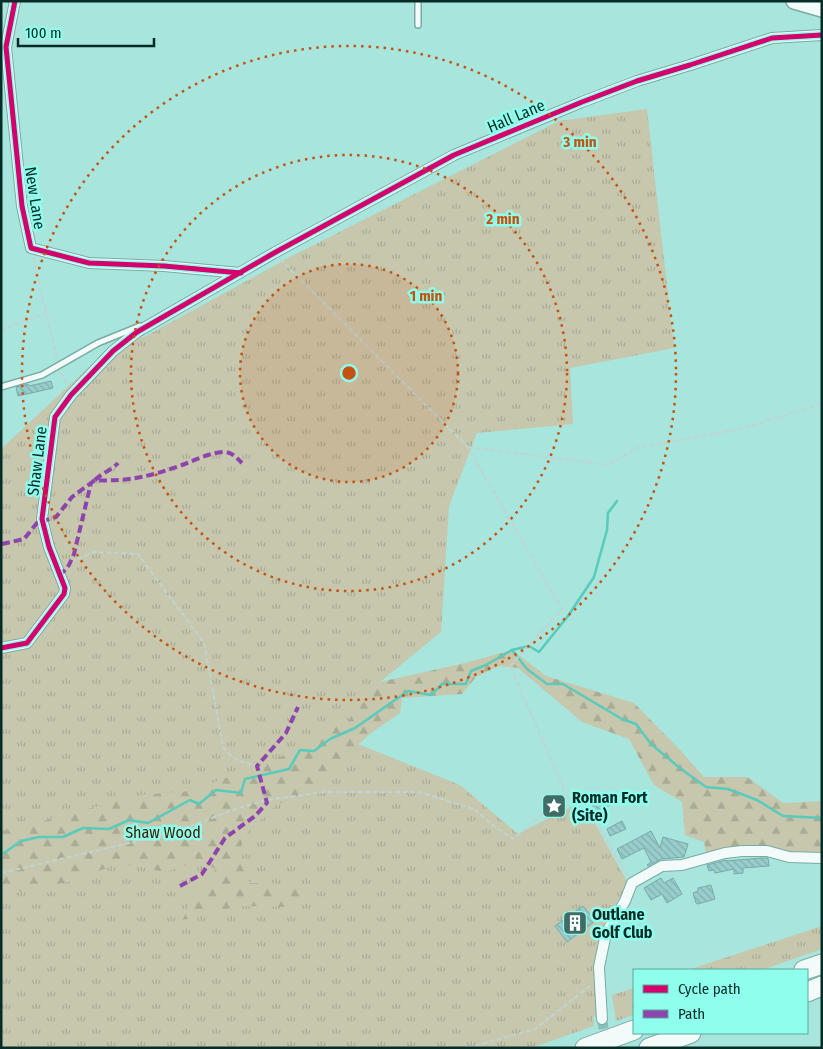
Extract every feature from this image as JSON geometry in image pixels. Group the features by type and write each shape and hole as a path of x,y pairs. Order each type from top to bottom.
{"highway":[{"path":"807,969 822,964"},
{"path":"808,992 822,986"},
{"path":"585,1048 633,1030"},
{"path":"649,1048 688,1034"}],"street":[{"name":"New Lane","path":"15,1 6,47 22,206 31,248 88,263 164,266 241,273"},
{"path":"794,1 822,9"},
{"name":"Hall Lane","path":"241,273 274,253 454,155 582,102 637,81 690,66 772,38 822,35"},
{"name":"Shaw Lane","path":"1,648 27,643 64,594 65,588 49,547 42,519 55,417 71,395 113,351 137,332 241,273"},
{"path":"602,1020 599,967 606,933 625,901 632,882 662,866 682,865 725,853 742,851 766,852 789,857 822,858"}],"lane":[{"path":"418,2 418,25"},
{"path":"1,387 42,375 98,343 159,318"}],"path":[{"path":"31,248 59,366 71,395"},
{"path":"274,253 467,446 562,609 510,666 566,794 572,802 594,819 632,882"},
{"path":"1,330 46,312"},
{"path":"467,446 609,465 638,448 740,429 822,404"},
{"path":"71,562 94,552 138,554 204,643 223,746 228,755 236,760 258,766"},
{"path":"1,873 172,833 241,807 268,800 324,792 419,792 474,809 513,839 566,794"},
{"path":"468,1048 535,1029 600,979"}],"green space":[{"name":"Outlane Golf Club","path":"647,109 674,348 570,368 573,424 477,433 449,506 441,632 380,682 349,721 328,732 460,785 518,834 572,806 593,820 628,883 600,931 600,1015 593,1017 594,1026 531,1048 1,1048 1,449 118,340 144,337 290,257 559,121"},
{"name":"Shaw Wood","path":"512,650 546,676 634,703 704,777 747,777 783,803 822,801 822,856 743,847 706,852 704,842 685,835 682,802 654,785 629,739 582,722 518,668 499,666 476,677 462,694 402,698 400,713 371,733 304,794 276,805 244,836 238,859 250,883 318,888 296,907 238,906 183,920 191,897 216,869 198,861 165,872 120,863 72,881 30,890 1,892 1,832 141,795 191,791 277,759 312,738 348,721 380,682 465,663"},
{"path":"822,926 822,949 764,969 691,969"},
{"path":"633,988 633,1015 616,1021 612,995"}],"building":[{"path":"51,381 53,388 18,396 16,387"},
{"path":"596,796 599,801 607,796 612,804 596,812 590,800"},
{"path":"622,821 626,829 610,836 607,829"},
{"path":"651,831 660,848 663,837 688,844 684,857 661,859 648,866 651,862 644,848 622,859 617,849"},
{"path":"768,858 769,866 743,868 743,873 734,874 734,869 715,873 714,870 709,871 707,865 726,860"},
{"path":"661,878 664,883 673,878 682,894 667,903 662,894 651,900 644,888"},
{"path":"711,885 715,899 696,903 693,893 698,891 698,888"},
{"name":"Outlane Golf Club","path":"583,906 595,921 567,942 555,926"}],"waterway":[{"path":"512,650 529,646 539,652 568,616 594,577 607,530 608,513 617,501"},
{"path":"1,855 21,841 39,837 63,837 83,828 109,829 129,820 148,823 190,800 199,804 216,790 241,793 245,779 289,769 300,750 314,751 330,739 355,728 408,691 431,695 442,684 466,684 471,671 512,650 527,669 547,684 563,684 622,719 636,724 651,744 706,787 728,789 757,800 783,816 822,818"}],"tunnel":[{"path":"602,1019 606,1044"}],"marked path":[{"path":"60,576 69,565 74,554 91,483 95,480 118,480 150,475 207,455 223,452 231,454 242,463"},
{"path":"95,480 118,463"},
{"path":"2,544 24,539 37,523 56,517 72,497 91,483"},
{"path":"180,886 202,874 225,838 255,816 267,803 257,766 286,733 298,707"}],"cycle path":[{"path":"15,1 6,47 22,206 31,248 89,263 164,266 241,273"},
{"path":"1,648 27,643 64,594 65,588 49,547 42,519 55,417 71,395 113,351 137,332 274,253 454,155 637,81 772,38 822,35"}],"place":[{"name":"Roman Fort (Site)","path":"554,806"},
{"name":"Outlane Golf Club","path":"575,923"}]}
